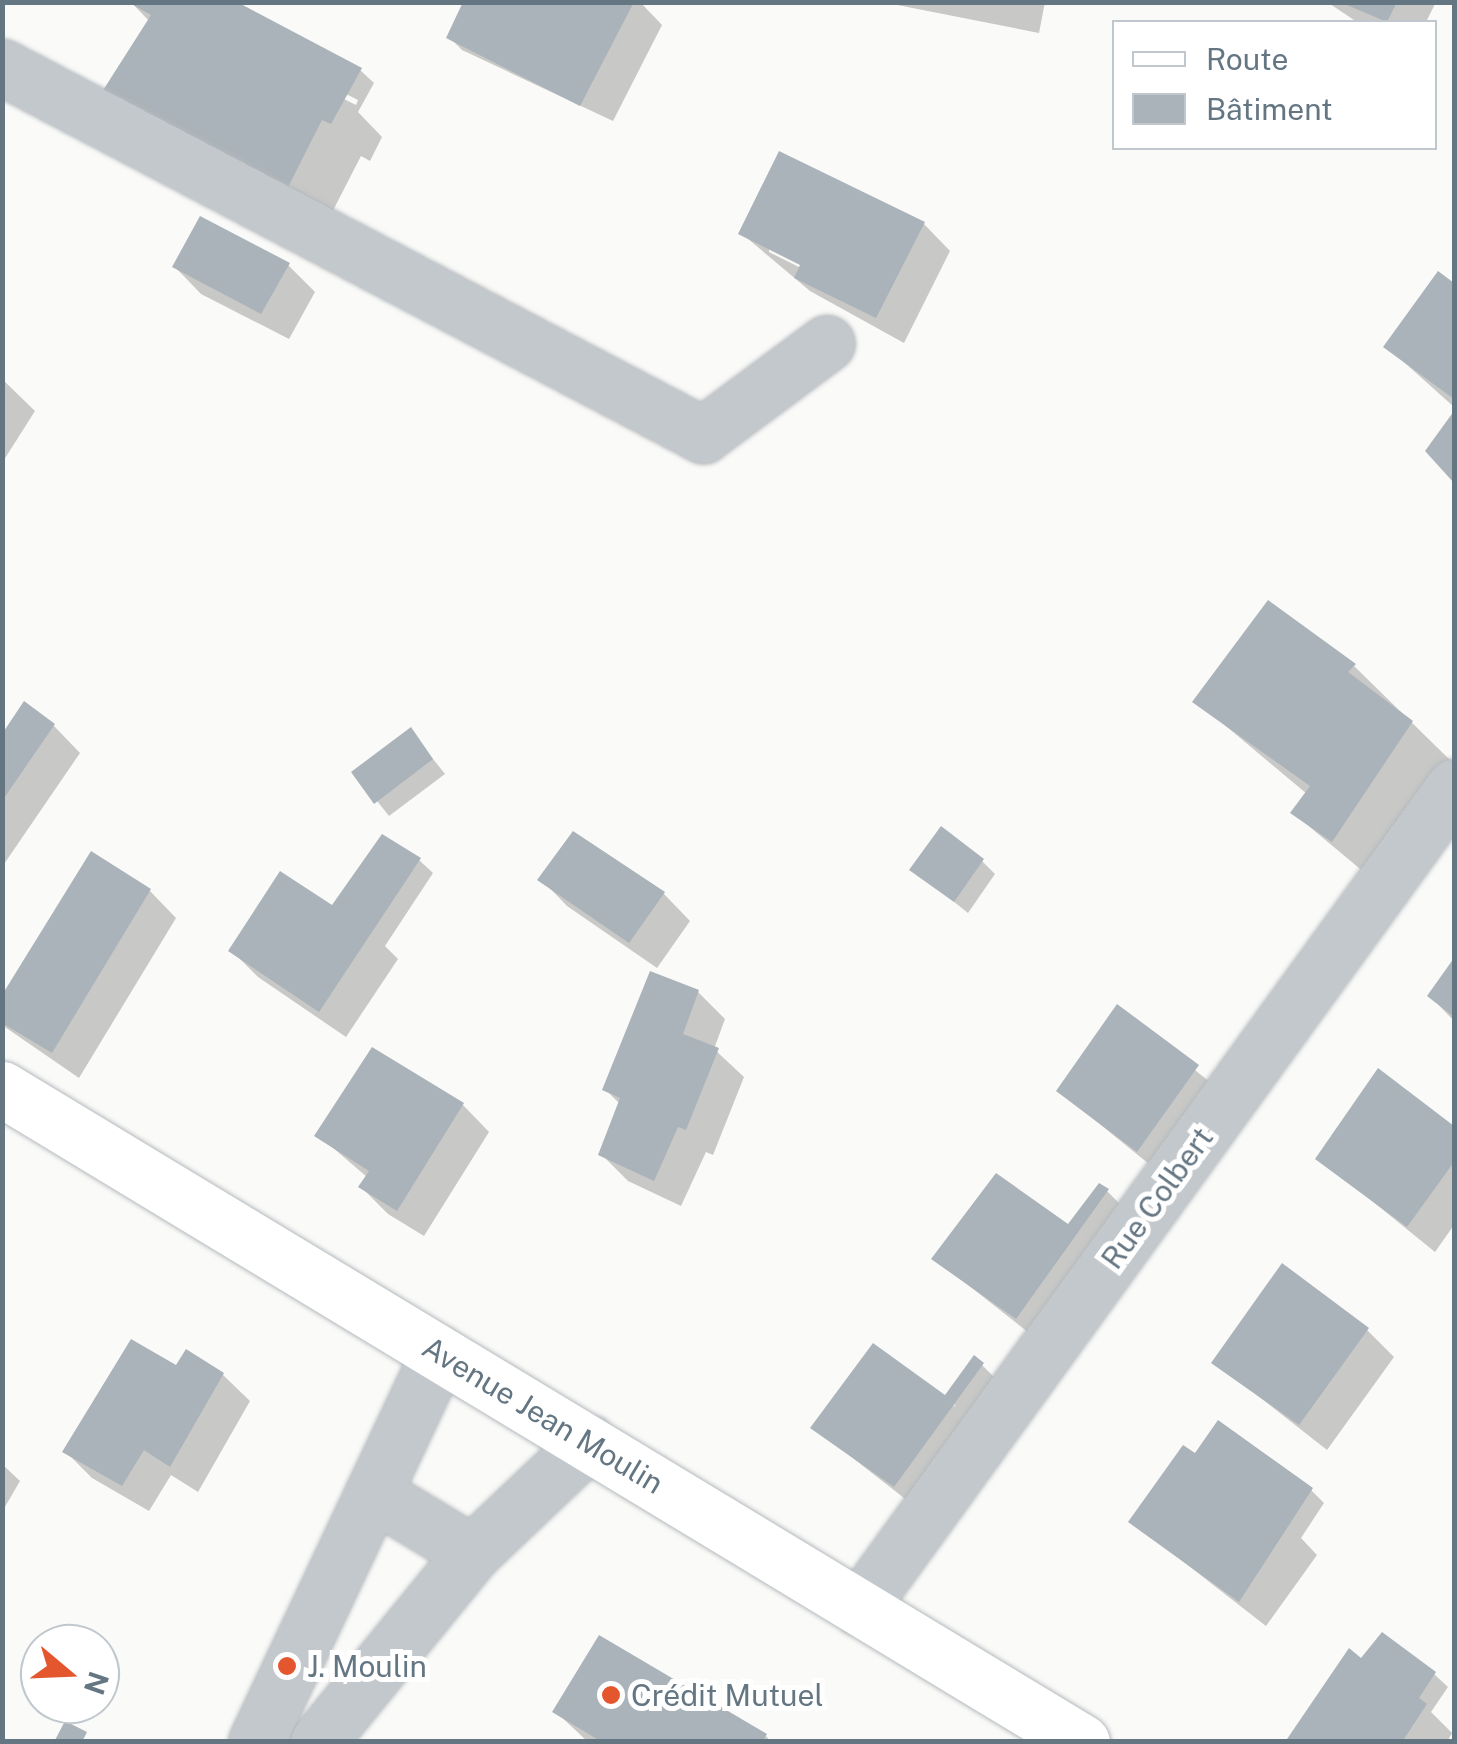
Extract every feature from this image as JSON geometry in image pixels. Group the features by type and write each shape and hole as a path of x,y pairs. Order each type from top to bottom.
{"main road":[{"name":"Avenue Jean Moulin","path":"2,1089 1082,1742"}],"street":[{"path":"2,67 702,435 827,343"},
{"name":"Rue Colbert","path":"860,1608 1454,788"},
{"path":"256,1742 440,1353"},
{"path":"318,1742 472,1552 589,1442"},
{"path":"373,1493 472,1552"}],"building":[{"path":"128,2 237,2 362,68 331,124 322,120 286,191 100,95 151,15"},
{"path":"463,2 634,2 580,106 446,38"},
{"path":"1340,2 1397,2 1388,20"},
{"path":"779,151 925,222 876,318 794,278 800,265 738,234"},
{"path":"200,216 290,263 261,314 172,267"},
{"path":"1438,271 1454,283 1454,399 1383,347"},
{"path":"1454,411 1454,483 1425,451"},
{"path":"1268,600 1356,664 1348,672 1413,721 1332,842 1290,813 1310,786 1192,702"},
{"path":"24,701 55,724 2,801 2,734"},
{"path":"411,727 433,759 374,804 351,772"},
{"path":"941,826 984,859 954,902 909,870"},
{"path":"573,831 665,892 629,943 537,880"},
{"path":"382,834 421,858 319,1012 228,951 280,871 332,905"},
{"path":"91,851 151,889 52,1053 2,1023 2,995"},
{"path":"1454,958 1454,1017 1427,996"},
{"path":"650,971 699,990 683,1034 719,1048 686,1130 678,1127 654,1181 598,1155 620,1098 602,1090"},
{"path":"1117,1004 1199,1065 1137,1152 1056,1091"},
{"path":"372,1047 464,1103 397,1211 358,1187 369,1171 314,1136"},
{"path":"1378,1068 1454,1126 1454,1162 1407,1227 1315,1159"},
{"path":"996,1173 1068,1224 1099,1183 1109,1189 1016,1319 931,1259"},
{"path":"1282,1263 1369,1328 1299,1425 1211,1363"},
{"path":"131,1339 176,1365 186,1349 224,1373 170,1467 144,1450 122,1486 62,1452"},
{"path":"873,1343 945,1395 974,1355 984,1363 894,1487 810,1428"},
{"path":"1218,1420 1313,1488 1239,1602 1128,1522 1183,1445 1195,1453"},
{"path":"1382,1632 1436,1672 1419,1698 1427,1704 1402,1742 1285,1742 1349,1648 1361,1658"},
{"name":"Crédit Mutuel","path":"599,1635 767,1734 762,1742 602,1742 552,1712"},
{"path":"63,1724 87,1732 82,1742 54,1742"}],"place":[{"name":"J. Moulin","path":"287,1666"},
{"name":"Crédit Mutuel","path":"611,1695"}]}
